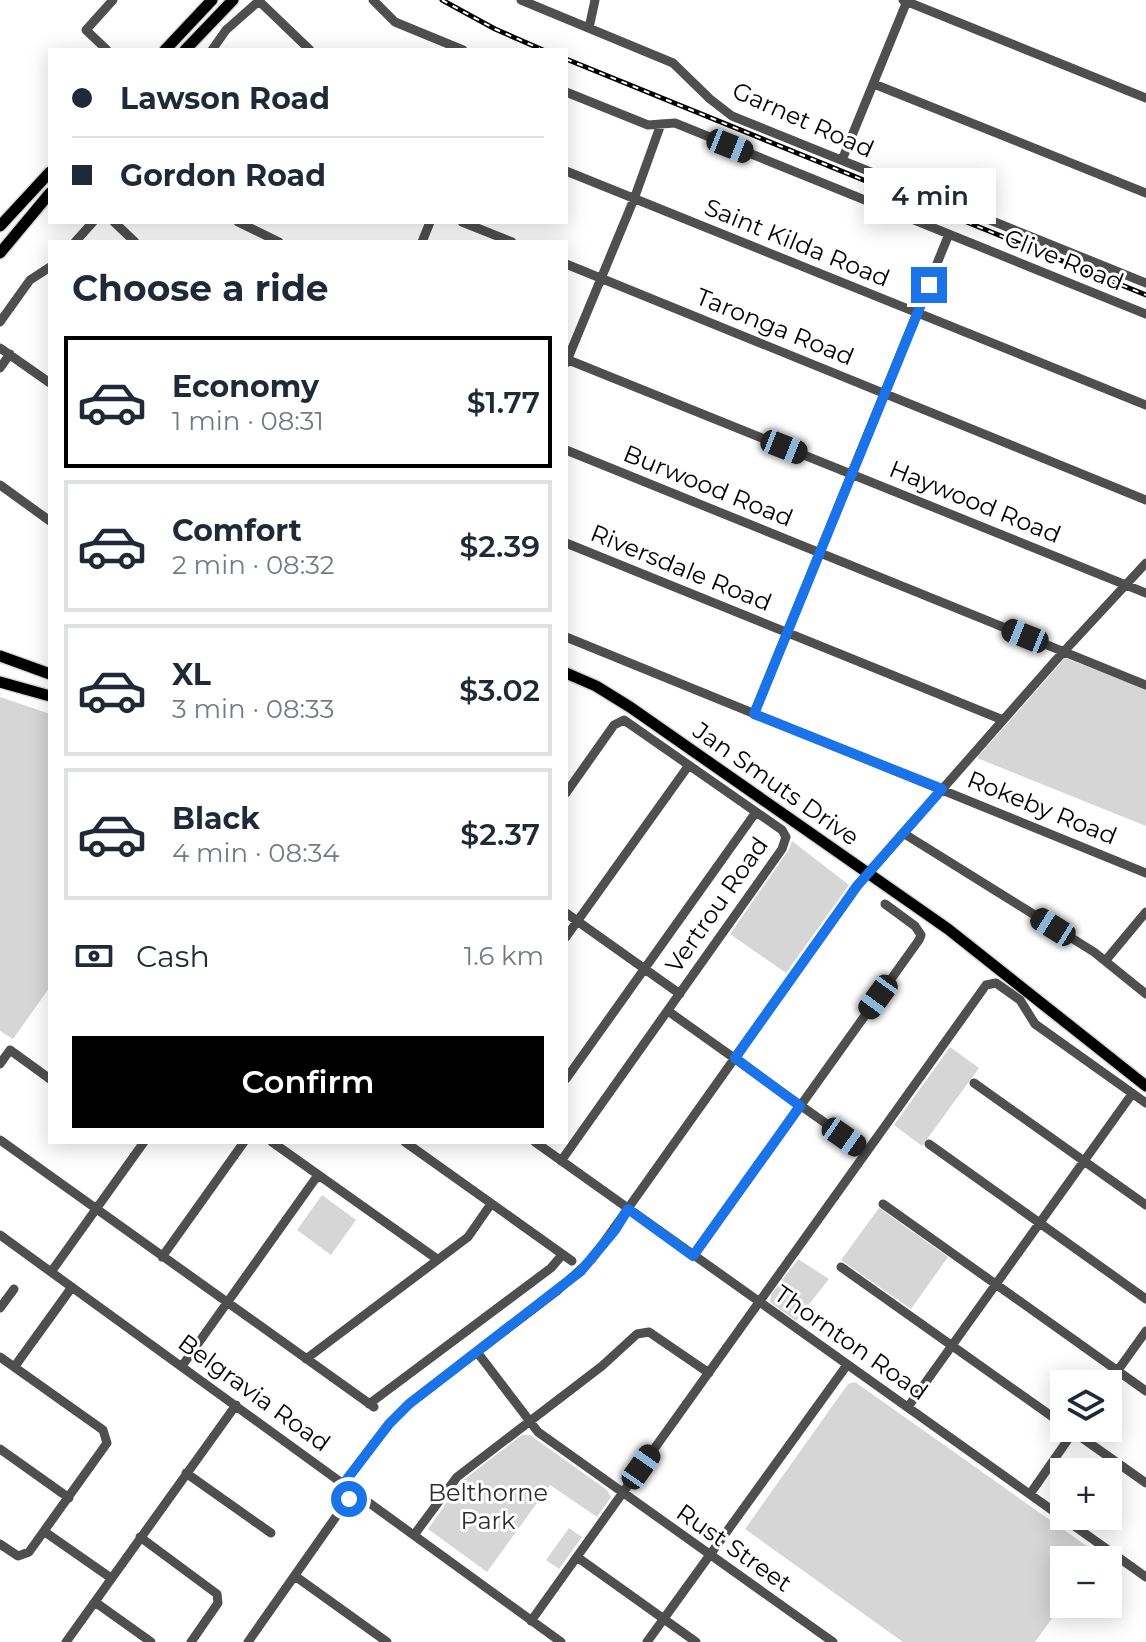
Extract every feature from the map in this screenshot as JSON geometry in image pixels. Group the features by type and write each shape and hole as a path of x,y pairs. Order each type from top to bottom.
{"main road":[{"path":"167,48 212,0"},
{"path":"187,48 233,0"},
{"path":"0,226 48,174"},
{"path":"0,253 48,195"},
{"path":"0,656 48,673"},
{"name":"Jan Smuts Drive","path":"568,674 596,686 630,707 948,929 1146,1086"},
{"path":"0,682 48,695"}],"street":[{"path":"105,48 86,30 113,0"},
{"path":"213,48 226,30 260,0 308,48"},
{"path":"373,0 393,21 458,48"},
{"name":"Garnet Road","path":"521,0 673,63 732,116 1146,283"},
{"path":"589,28 595,0"},
{"path":"842,160 905,1 1146,98"},
{"path":"874,84 1146,193"},
{"name":"Clive Road","path":"568,93 648,125 675,123 1146,314"},
{"path":"568,359 634,199 661,124"},
{"name":"Saint Kilda Road","path":"568,172 1146,405"},
{"path":"77,240 91,224"},
{"path":"116,224 133,240"},
{"path":"242,224 275,240"},
{"path":"467,224 507,240"},
{"path":"754,714 949,234"},
{"name":"Taronga Road","path":"568,265 1146,500"},
{"path":"0,322 30,280 46,270"},
{"path":"0,348 48,382"},
{"path":"0,368 10,354"},
{"name":"Haywood Road","path":"568,361 1146,593"},
{"name":"Burwood Road","path":"568,451 1146,685"},
{"path":"0,485 48,520"},
{"name":"Riversdale Road","path":"568,544 1003,720"},
{"path":"344,1483 400,1413 581,1271 615,1230 868,874 1063,651 1146,563"},
{"name":"Rokeby Road","path":"568,638 1146,873"},
{"name":"Vertrou Road","path":"561,1161 785,844 785,833 622,720 614,725 568,790"},
{"path":"568,934 689,765"},
{"path":"568,1076 756,812"},
{"path":"903,833 1106,960 1146,994"},
{"path":"693,1256 919,940 921,935 915,926 885,904"},
{"path":"1106,960 1146,912"},
{"path":"568,914 680,994"},
{"path":"531,1621 984,987 990,983 1000,985 1020,1000 1035,1024 1146,1103"},
{"path":"668,1011 866,1152"},
{"path":"0,1064 10,1050 48,1078"},
{"path":"974,1083 1146,1205"},
{"path":"908,1407 1132,1094"},
{"path":"0,1140 372,1406 551,1268 562,1255"},
{"path":"51,1272 140,1144"},
{"path":"162,1257 243,1144"},
{"path":"275,1144 437,1259"},
{"name":"Thornton Road","path":"538,1144 1145,1575"},
{"path":"929,1144 1146,1299"},
{"path":"418,1146 491,1204 572,1261"},
{"path":"182,1366 318,1175"},
{"path":"306,1359 472,1232 491,1204"},
{"path":"883,1204 1118,1370 1146,1331"},
{"name":"Belgravia Road","path":"0,1235 561,1642"},
{"path":"841,1267 1050,1414"},
{"path":"15,1366 72,1287"},
{"path":"0,1308 14,1289"},
{"path":"414,1535 457,1477 643,1332 656,1336 709,1373"},
{"name":"Rust Street","path":"477,1352 538,1432 833,1642"},
{"path":"0,1357 106,1433 106,1448 29,1552 22,1556 0,1544"},
{"path":"647,1642 847,1365"},
{"path":"1122,1373 1146,1391"},
{"path":"66,1642 236,1405"},
{"path":"1030,1494 1062,1442"},
{"path":"1089,1442 1146,1483"},
{"path":"0,1449 69,1498"},
{"path":"186,1473 271,1533"},
{"path":"248,1642 354,1491"},
{"path":"45,1532 111,1578"},
{"path":"140,1537 217,1594 218,1603 191,1642"},
{"path":"577,1557 696,1642"},
{"path":"295,1576 387,1642"},
{"path":"95,1602 151,1642"}],"green space":[{"path":"1065,658 1146,689 1146,826 977,758"},
{"path":"0,697 48,713 48,990 13,1039 0,1031"},
{"path":"792,841 849,885 786,973 730,934"},
{"path":"950,1047 979,1068 922,1146 894,1125"},
{"path":"322,1195 356,1220 331,1255 297,1230"},
{"path":"879,1208 948,1257 911,1309 841,1260"},
{"path":"798,1259 829,1279 796,1321 770,1302 771,1295"},
{"path":"855,1382 1050,1520 1050,1530 1064,1530 1087,1546 1050,1546 1052,1618 1035,1642 903,1642 745,1529 848,1384"},
{"name":"Belthorne Park","path":"522,1435 530,1435 607,1490 611,1497 597,1517 550,1485 487,1572 428,1529 462,1481"},
{"path":"569,1528 582,1537 559,1569 546,1560"}],"railway":[{"path":"442,0 538,48"},
{"path":"568,60 1146,295"}],"route":[{"path":"349,1499 354,1491 344,1483 400,1413 581,1271 628,1209 693,1256 800,1106 735,1058 857,886 942,789 754,714 929,285"}]}
